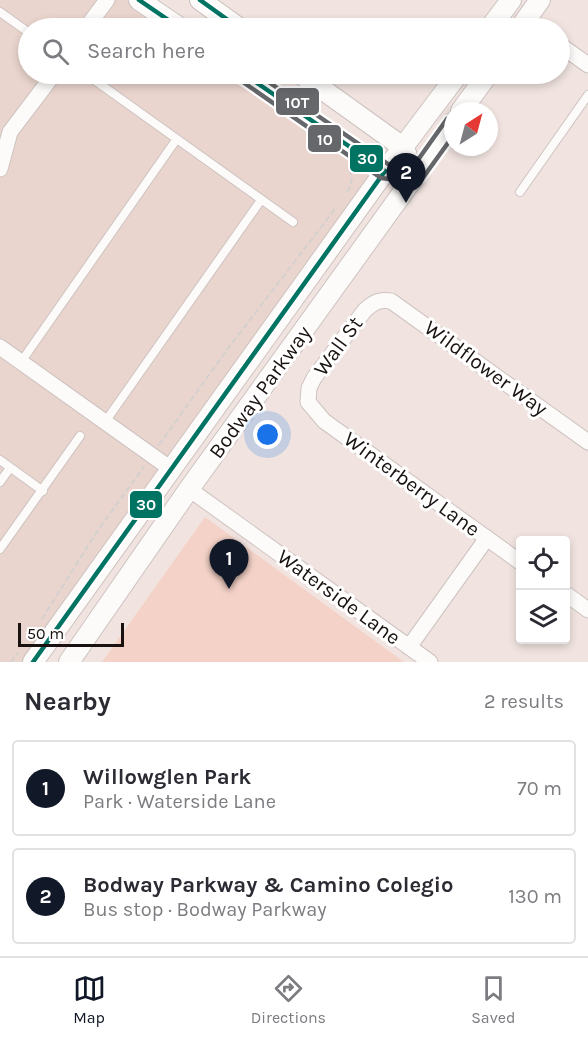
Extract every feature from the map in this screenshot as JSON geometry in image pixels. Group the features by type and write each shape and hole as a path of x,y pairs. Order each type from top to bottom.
{"street":[{"path":"94,18 107,0"},
{"path":"139,0 165,18"},
{"path":"200,0 225,18"},
{"path":"498,18 511,0"},
{"path":"527,18 540,0"},
{"path":"570,52 588,65"},
{"path":"0,169 5,129 45,84"},
{"path":"248,84 385,171 416,175"},
{"path":"315,84 404,148 416,175"},
{"name":"Bodway Parkway","path":"28,653 171,469 385,171 451,84"},
{"path":"468,102 481,84"},
{"name":"Bodway Parkway","path":"69,662 189,489 444,136"},
{"name":"Wall St","path":"308,402 309,388 314,378 365,310 372,303 381,300"},
{"name":"Wildflower Way","path":"381,300 391,301 403,308 588,442"},
{"path":"0,346 171,469"},
{"name":"Winterberry Lane","path":"308,402 324,421 516,559"},
{"name":"Waterside Lane","path":"189,489 430,662"},
{"path":"409,647 487,538"},
{"path":"570,597 588,610"}],"lane":[{"path":"0,12 18,25"},
{"path":"100,84 293,222"},
{"path":"520,192 588,95"},
{"path":"21,362 176,140"},
{"path":"105,422 261,200"},
{"path":"0,549 80,436"},
{"path":"0,460 43,491"},
{"path":"0,482 10,468"}],"path":[{"path":"345,196 351,186 353,176 346,163"},
{"path":"353,176 359,176"},
{"path":"42,619 98,530 226,351 338,205"},
{"path":"11,662 28,653"}],"shaded area":[{"path":"0,0 139,0 165,18 18,18 18,84 259,84 385,171 33,662 0,662"},
{"path":"205,517 404,662 102,662"}],"transit line":[{"name":"30","path":"139,0 165,18"},
{"name":"30","path":"200,0 225,18"},
{"name":"10","path":"246,84 381,178 415,182"},
{"name":"30","path":"33,662 385,171 259,84"},
{"name":"10T","path":"272,84 388,164 417,168"},
{"name":"10T","path":"410,171 444,123"},
{"name":"10","path":"422,179 444,148"}],"place":[{"name":"Bodway Parkway & Camino Colegio","path":"406,203"},
{"name":"Willowglen Park","path":"229,589"}]}
